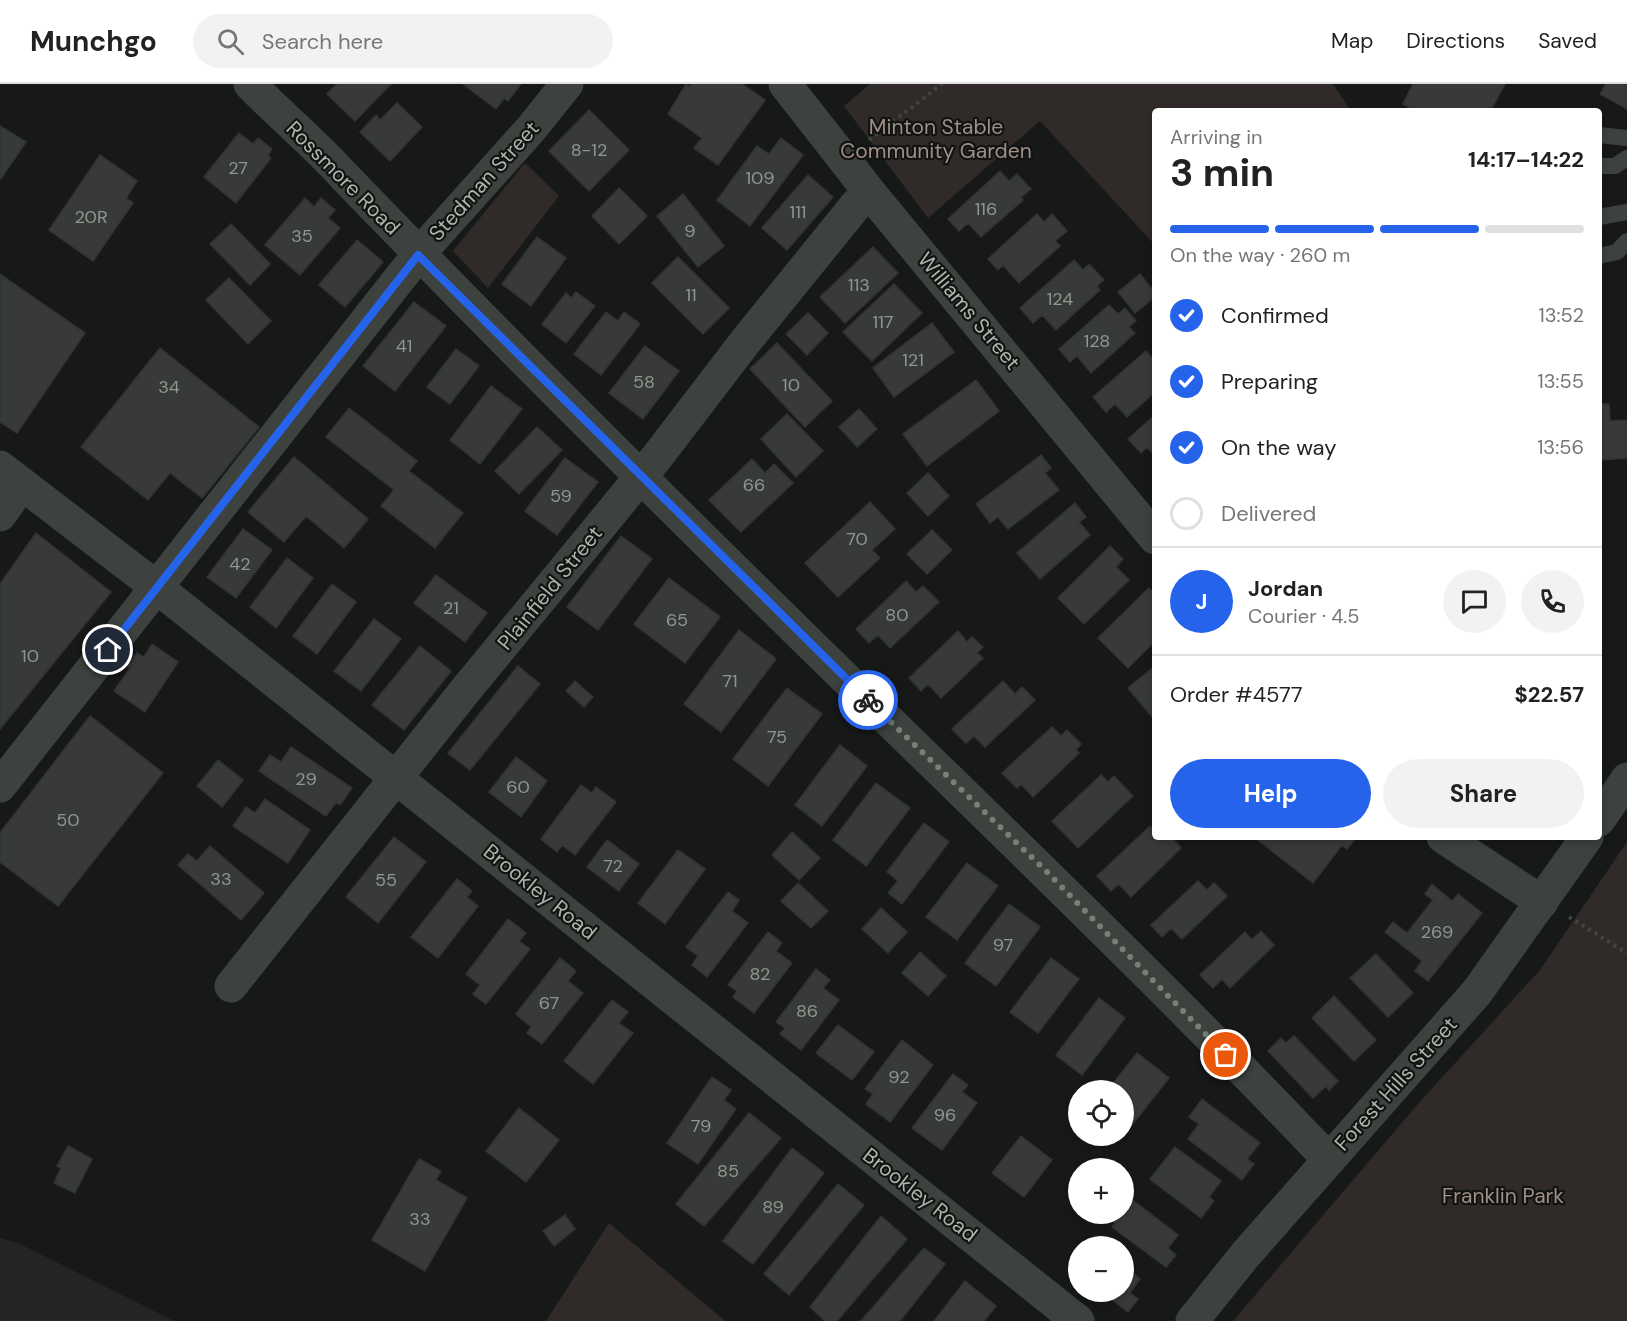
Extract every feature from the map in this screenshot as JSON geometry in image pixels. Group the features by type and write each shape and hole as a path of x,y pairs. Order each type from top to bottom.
{"street":[{"name":"Rossmore Road","path":"250,84 287,123 340,171 418,255 641,476 1046,871 1329,1160"},
{"name":"Stedman Street","path":"0,786 155,586 286,425 418,255 530,130 567,84"},
{"name":"Williams Street","path":"785,84 872,194 1152,534"},
{"name":"Plainfield Street","path":"231,986 641,476 832,234 856,205 872,194"},
{"name":"Brookley Road","path":"11,475 155,586 1078,1321"},
{"path":"0,515 11,475"},
{"path":"1602,816 1627,779"},
{"path":"1448,840 1556,909"},
{"name":"Forest Hills Street","path":"1192,1321 1246,1254 1329,1160 1556,909 1586,840"}],"lane":[{"path":"1602,135 1627,138"},
{"path":"1602,166 1615,166 1627,159"},
{"path":"1602,217 1627,212"},
{"path":"1602,255 1617,252 1627,241"}],"path":[{"path":"844,159 942,84"},
{"path":"1556,909 1627,953"}],"shaded area":[{"path":"0,1238 18,1243 174,1321 0,1321"}],"green space":[{"name":"Minton Stable Community Garden","path":"870,84 1333,84 1349,108 1152,108 1152,242 1040,121 928,218 844,106"},
{"path":"525,163 559,196 488,288 453,251"},
{"name":"Franklin Park","path":"1627,842 1627,1321 1233,1321 1417,1105 1540,970"},
{"path":"609,1223 725,1321 546,1321"}],"building":[{"path":"337,84 391,84 355,121 327,94"},
{"path":"463,84 521,84 508,101 504,98 496,109"},
{"path":"686,84 689,87 691,84 742,84 765,100 718,165 694,148 702,138 668,114"},
{"path":"1413,84 1505,84 1492,108 1410,108 1403,104"},
{"path":"1606,84 1627,84 1627,109 1600,94"},
{"path":"397,103 422,127 390,161 360,132 376,115 380,120"},
{"path":"589,110 629,150 589,191 549,151"},
{"path":"0,126 26,142 0,180"},
{"path":"239,133 253,144 258,138 272,149 268,155 271,158 236,203 204,177"},
{"path":"781,138 803,155 750,226 717,200 757,146 769,154"},
{"path":"100,155 137,181 126,198 133,203 93,261 49,230"},
{"path":"1000,171 1009,181 1017,174 1031,189 1021,197 1023,200 981,237 968,223 959,231 948,219"},
{"path":"808,175 833,197 787,250 762,228"},
{"path":"619,188 647,216 619,244 592,216"},
{"path":"683,194 724,246 698,267 657,216"},
{"path":"305,198 314,207 321,198 335,210 328,218 340,228 300,275 265,245"},
{"path":"1037,214 1044,222 1052,214 1067,231 1055,241 1060,246 1019,283 1003,265 998,270 988,259"},
{"path":"231,224 270,264 250,285 210,244"},
{"path":"537,237 566,258 531,306 502,284"},
{"path":"357,240 383,262 345,307 319,285"},
{"path":"873,247 898,273 845,323 820,297"},
{"path":"678,257 729,308 703,334 652,283"},
{"path":"1074,260 1083,270 1089,264 1104,280 1097,286 1100,290 1056,330 1042,315 1033,323 1020,308"},
{"path":"0,274 85,333 17,433 0,422"},
{"path":"1140,274 1152,289 1152,299 1135,313 1118,292"},
{"path":"229,278 271,321 248,344 206,300"},
{"path":"894,284 922,313 872,361 843,332"},
{"path":"576,292 595,306 566,343 542,324 566,293 571,298"},
{"path":"414,302 446,326 395,391 363,366"},
{"path":"1109,305 1118,314 1125,308 1136,321 1129,327 1135,333 1091,373 1077,356 1070,362 1059,349"},
{"path":"606,312 618,321 624,312 640,324 601,375 574,354"},
{"path":"808,313 828,333 807,355 786,334"},
{"path":"932,323 954,352 894,397 873,368"},
{"path":"777,343 832,401 805,427 750,369"},
{"path":"645,346 679,371 643,419 609,393"},
{"path":"160,348 259,427 202,498 170,473 148,500 81,447"},
{"path":"456,349 479,366 450,404 427,387"},
{"path":"1146,351 1152,358 1152,395 1127,417 1115,404 1106,412 1093,397"},
{"path":"976,380 999,411 927,466 903,434"},
{"path":"491,386 522,409 480,464 450,440"},
{"path":"1602,404 1609,404 1610,421 1627,420 1627,458 1602,460"},
{"path":"349,408 417,461 409,471 463,513 435,548 381,506 394,490 326,437"},
{"path":"859,409 877,429 857,447 839,427"},
{"path":"787,414 823,451 796,477 761,439"},
{"path":"1152,418 1152,453 1147,447 1141,453 1128,439"},
{"path":"537,427 562,450 519,494 495,471"},
{"path":"1041,455 1051,468 1045,473 1059,490 1008,529 998,517 990,523 976,504"},
{"path":"294,457 368,519 344,548 306,516 284,542 248,512"},
{"path":"565,458 598,482 557,535 525,511"},
{"path":"752,459 765,473 774,464 793,483 741,532 709,500"},
{"path":"928,473 949,496 928,516 907,493"},
{"path":"870,502 895,529 872,550 880,558 838,597 805,563"},
{"path":"1075,503 1086,517 1079,522 1090,535 1040,579 1017,553"},
{"path":"243,529 272,550 236,598 207,577"},
{"path":"932,530 952,550 927,574 907,554"},
{"path":"36,533 111,592 0,729 0,584"},
{"path":"621,536 652,559 598,630 567,607"},
{"path":"1110,546 1123,559 1116,567 1129,580 1084,624 1058,598"},
{"path":"287,558 313,578 276,628 250,607"},
{"path":"436,575 487,613 465,642 414,603"},
{"path":"669,578 720,617 685,663 634,624"},
{"path":"906,581 916,592 923,586 939,602 890,648 878,635 869,643 856,629"},
{"path":"332,584 356,602 317,654 293,636"},
{"path":"1149,588 1152,591 1152,644 1128,668 1098,638"},
{"path":"374,619 401,639 361,691 334,671"},
{"path":"739,630 776,659 721,732 684,704"},
{"path":"958,631 967,642 972,637 983,647 977,653 983,658 941,698 928,684 921,691 909,678"},
{"path":"152,644 178,662 145,712 114,691 130,668 127,666 137,653 144,657"},
{"path":"420,646 451,671 404,730 372,705"},
{"path":"518,666 540,684 470,770 448,753"},
{"path":"1152,668 1152,717 1128,688"},
{"path":"575,681 593,697 584,707 566,691"},
{"path":"1003,681 1015,694 1022,687 1035,700 985,747 974,736 966,743 952,729"},
{"path":"787,688 822,714 768,786 733,759"},
{"path":"90,716 163,773 58,906 0,862 0,833"},
{"path":"1052,727 1061,736 1067,730 1081,744 1076,750 1079,753 1033,797 1021,784 1017,788 1002,773"},
{"path":"840,745 867,766 822,826 795,805"},
{"path":"291,747 352,788 340,805 336,802 326,816 259,771 270,755 281,762"},
{"path":"516,757 547,781 521,817 489,792"},
{"path":"218,760 243,780 222,807 197,786"},
{"path":"1101,775 1108,782 1114,776 1133,796 1078,848 1052,821"},
{"path":"876,783 910,808 866,866 833,840"},
{"path":"581,785 592,793 596,787 616,802 575,855 562,845 557,852 541,839"},
{"path":"265,799 310,830 288,863 233,826 246,807 255,813"},
{"path":"924,823 949,842 902,904 888,893 898,881 887,872"},
{"path":"1150,826 1152,840 1174,840 1181,848 1131,897 1119,884 1111,891 1097,876"},
{"path":"792,832 820,858 799,880 772,855"},
{"path":"394,837 426,862 378,923 346,897"},
{"path":"607,840 639,864 619,891 587,867"},
{"path":"1258,840 1354,840 1347,849 1342,845 1313,883"},
{"path":"210,846 264,893 241,920 178,865 188,854 197,861"},
{"path":"678,850 705,869 665,924 638,903"},
{"path":"967,863 998,886 957,940 926,917"},
{"path":"457,879 472,891 467,897 478,906 438,958 411,937"},
{"path":"1198,881 1207,890 1214,883 1227,896 1182,939 1171,928 1162,937 1151,925"},
{"path":"798,883 828,911 811,928 781,901"},
{"path":"1432,884 1452,901 1458,894 1482,913 1428,981 1415,971 1422,961 1385,932 1393,922 1407,933 1433,900 1425,894"},
{"path":"728,892 739,900 732,911 748,923 707,977 692,965 698,956 686,947"},
{"path":"1009,904 1040,927 996,986 965,963"},
{"path":"881,908 907,932 888,953 862,929"},
{"path":"508,919 526,933 519,941 530,949 486,1004 473,994 480,985 466,974"},
{"path":"1261,931 1274,945 1230,988 1222,979 1213,988 1200,975 1245,932 1252,940"},
{"path":"768,932 782,943 776,951 792,963 754,1013 733,997 737,991 728,985"},
{"path":"920,952 946,976 928,996 902,973"},
{"path":"1376,954 1413,993 1388,1017 1350,978"},
{"path":"560,958 576,971 568,981 583,993 542,1044 527,1033 531,1027 516,1014"},
{"path":"1051,958 1079,979 1038,1033 1010,1012"},
{"path":"816,969 830,980 823,988 839,1000 801,1050 780,1034 785,1028 776,1022"},
{"path":"1334,996 1376,1040 1354,1061 1312,1018"},
{"path":"1099,998 1125,1018 1082,1075 1056,1055"},
{"path":"612,1000 628,1012 619,1023 633,1033 593,1084 564,1061"},
{"path":"838,1025 874,1052 852,1080 816,1053"},
{"path":"1294,1036 1338,1081 1329,1090 1326,1086 1313,1098 1268,1051 1281,1038 1286,1043"},
{"path":"902,1040 933,1065 890,1122 866,1104 873,1094 865,1089"},
{"path":"1137,1053 1169,1078 1134,1122 1134,1080 1116,1080"},
{"path":"953,1074 968,1085 962,1092 977,1103 942,1150 912,1128"},
{"path":"712,1077 731,1090 724,1100 736,1109 698,1164 667,1143"},
{"path":"1202,1099 1260,1143 1247,1159 1254,1164 1242,1180 1188,1139 1199,1124 1189,1117"},
{"path":"519,1108 559,1140 526,1182 486,1151"},
{"path":"749,1113 781,1138 704,1226 676,1204"},
{"path":"1021,1136 1052,1160 1024,1197 992,1173"},
{"path":"68,1146 92,1159 75,1193 54,1183 61,1168 57,1166"},
{"path":"1175,1147 1221,1181 1209,1197 1214,1201 1201,1218 1150,1179"},
{"path":"792,1148 824,1173 753,1264 723,1241"},
{"path":"419,1159 441,1171 436,1180 467,1198 425,1271 372,1240"},
{"path":"838,1184 864,1205 789,1295 764,1274"},
{"path":"1134,1201 1178,1235 1168,1248 1176,1255 1166,1267 1134,1243 1134,1236 1124,1236 1112,1227 1114,1224 1134,1224"},
{"path":"565,1215 575,1229 554,1246 543,1231"},
{"path":"881,1216 907,1239 837,1321 825,1321 810,1307"},
{"path":"924,1248 945,1264 900,1321 861,1321"},
{"path":"1134,1274 1140,1279 1134,1287"},
{"path":"965,1281 996,1306 984,1321 934,1321"},
{"path":"1134,1296 1138,1299 1128,1312 1115,1302 1134,1302"}],"way so far":[{"path":"868,700 1046,871 1226,1055"}],"route":[{"path":"108,650 155,586 286,425 418,255 868,700"}]}
